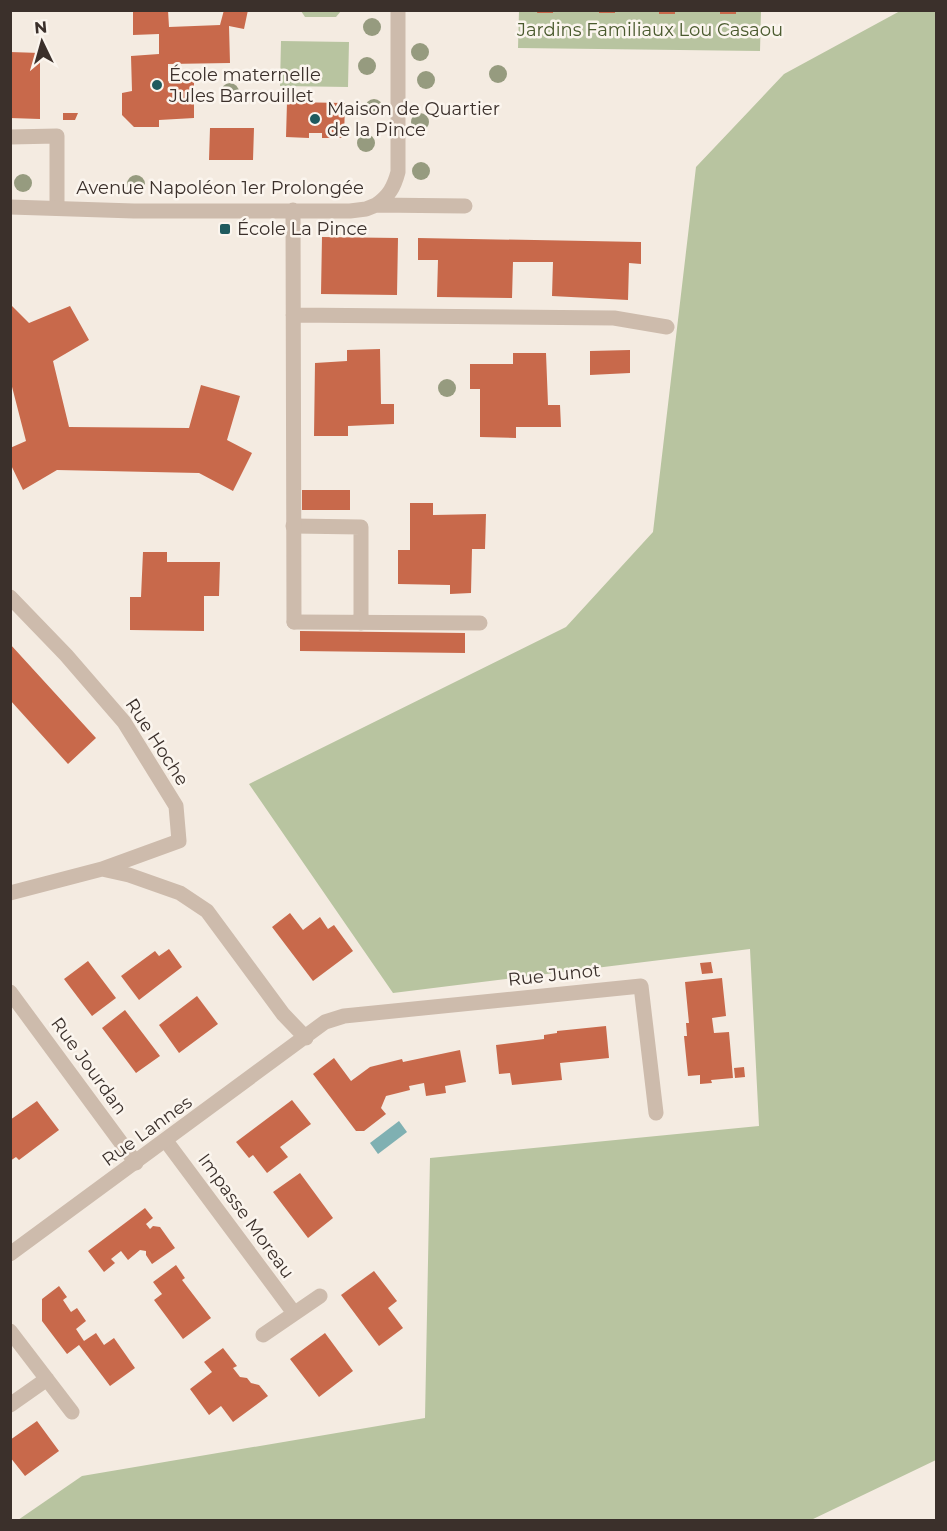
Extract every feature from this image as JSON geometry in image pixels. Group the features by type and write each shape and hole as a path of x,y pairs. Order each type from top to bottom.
{"street":[{"path":"376,205 387,197 394,186 398,172 398,10"},
{"path":"10,137 57,136 57,208"},
{"name":"Avenue Napoléon 1er Prolongée","path":"10,207 351,211 376,205 465,206"},
{"path":"293,210 294,622 480,623"},
{"path":"293,315 614,318 667,327"},
{"path":"293,526 361,527 361,623"},
{"name":"Rue Hoche","path":"10,597 66,655 124,722 176,806 179,841 102,869 10,893"},
{"path":"102,869 129,875 180,892 207,911 284,1014 306,1038"},
{"name":"Rue Junot","path":"344,1016 641,986 656,1113"},
{"name":"Rue Jourdan","path":"10,992 136,1163"},
{"name":"Rue Lannes","path":"10,1254 325,1022 344,1016"},
{"name":"Impasse Moreau","path":"166,1141 294,1313"},
{"path":"263,1335 320,1296"},
{"path":"10,1331 72,1412"},
{"path":"10,1405 47,1379"}],"green space":[{"path":"301,11 341,11 336,17 305,17"},
{"name":"Jardins Familiaux Lou Casaou","path":"519,11 761,11 760,51 518,48"},
{"path":"900,11 936,12 936,1460 811,1520 18,1520 82,1476 425,1418 430,1158 759,1126 750,949 393,993 249,784 566,627 653,532 696,167 784,74"},
{"path":"281,41 349,42 348,87 280,86"}],"water":[{"path":"399,1121 407,1132 378,1154 370,1143"}],"building":[{"path":"133,10 168,10 169,27 220,25 224,10 248,10 244,29 229,26 230,63 168,64 168,81 194,80 194,118 159,120 159,127 134,127 122,115 122,93 132,91 131,56 159,54 159,34 133,35"},
{"path":"538,10 553,10 553,13 537,13"},
{"path":"599,10 615,10 615,13 599,13"},
{"path":"659,10 675,10 675,14 659,14"},
{"path":"720,10 736,10 736,14 720,14"},
{"path":"10,52 40,53 40,119 10,118"},
{"path":"287,102 345,103 344,138 322,138 322,133 309,133 309,138 286,137"},
{"path":"63,113 78,113 75,120 63,120"},
{"path":"210,128 254,128 253,160 209,160"},
{"path":"322,237 398,238 397,295 321,294"},
{"path":"418,238 641,242 641,264 629,263 628,300 552,296 553,262 513,262 512,298 437,297 438,260 418,260"},
{"path":"10,304 29,323 70,306 89,340 53,361 69,427 189,428 201,385 240,396 227,440 252,453 233,491 199,473 57,470 23,490 10,463 10,448 26,441 10,379"},
{"path":"380,349 381,404 394,404 394,424 348,426 348,436 314,436 315,363 347,361 347,350"},
{"path":"630,350 630,373 590,375 590,351"},
{"path":"513,353 546,353 548,405 560,405 561,427 516,427 516,438 480,437 480,389 470,389 470,364 513,364"},
{"path":"302,490 350,490 350,510 302,510"},
{"path":"410,503 433,503 433,515 486,514 485,549 472,549 471,593 450,594 450,585 398,584 398,550 410,550"},
{"path":"143,552 167,552 167,562 220,562 219,596 204,596 204,631 130,630 130,597 141,597"},
{"path":"300,631 465,633 465,653 300,651"},
{"path":"10,644 96,738 68,764 10,700"},
{"path":"290,913 303,930 320,917 328,929 334,925 353,951 313,981 272,927"},
{"path":"169,949 182,967 139,1000 121,976 155,951 159,956"},
{"path":"88,961 116,998 92,1016 64,979"},
{"path":"711,962 713,973 702,974 700,963"},
{"path":"722,978 726,1016 712,1018 714,1033 729,1032 733,1078 711,1080 712,1083 700,1084 700,1075 688,1076 684,1036 687,1036 686,1023 689,1023 685,982"},
{"path":"197,996 218,1024 179,1053 159,1025"},
{"path":"125,1010 160,1056 136,1073 102,1028"},
{"path":"606,1026 609,1058 560,1063 562,1080 512,1085 510,1073 499,1074 496,1045 544,1039 544,1035 557,1033 557,1031"},
{"path":"460,1050 466,1082 445,1086 446,1093 426,1096 424,1083 409,1086 410,1090 386,1096 381,1108 386,1114 364,1131 356,1131 313,1074 334,1058 351,1081 370,1067 402,1059 403,1062"},
{"path":"744,1067 745,1077 735,1078 734,1068"},
{"path":"292,1100 311,1124 280,1147 288,1157 267,1173 253,1155 249,1158 236,1142"},
{"path":"37,1101 59,1130 19,1160 16,1157 10,1161 10,1120"},
{"path":"300,1173 333,1218 308,1238 273,1192"},
{"path":"145,1208 153,1218 146,1224 150,1229 153,1226 160,1227 175,1248 152,1264 146,1251 140,1250 128,1260 121,1251 111,1259 115,1263 104,1272 88,1251"},
{"path":"176,1265 185,1278 182,1280 211,1318 183,1339 154,1300 162,1294 153,1282"},
{"path":"374,1271 397,1301 388,1308 403,1328 379,1346 341,1295"},
{"path":"59,1286 67,1297 63,1300 71,1312 77,1308 86,1321 76,1329 84,1341 96,1333 104,1345 114,1338 135,1368 110,1386 79,1345 67,1354 42,1321 42,1299"},
{"path":"325,1333 353,1371 319,1397 290,1359"},
{"path":"223,1348 237,1366 233,1368 240,1377 259,1385 268,1396 233,1422 221,1406 209,1415 190,1389 212,1372 204,1362"},
{"path":"37,1421 59,1451 25,1476 10,1457 10,1440"}],"place":[{"name":"École maternelle Jules Barrouillet","path":"157,85"},
{"name":"Maison de Quartier de la Pince","path":"315,119"},
{"name":"École La Pince","path":"225,229"}]}
